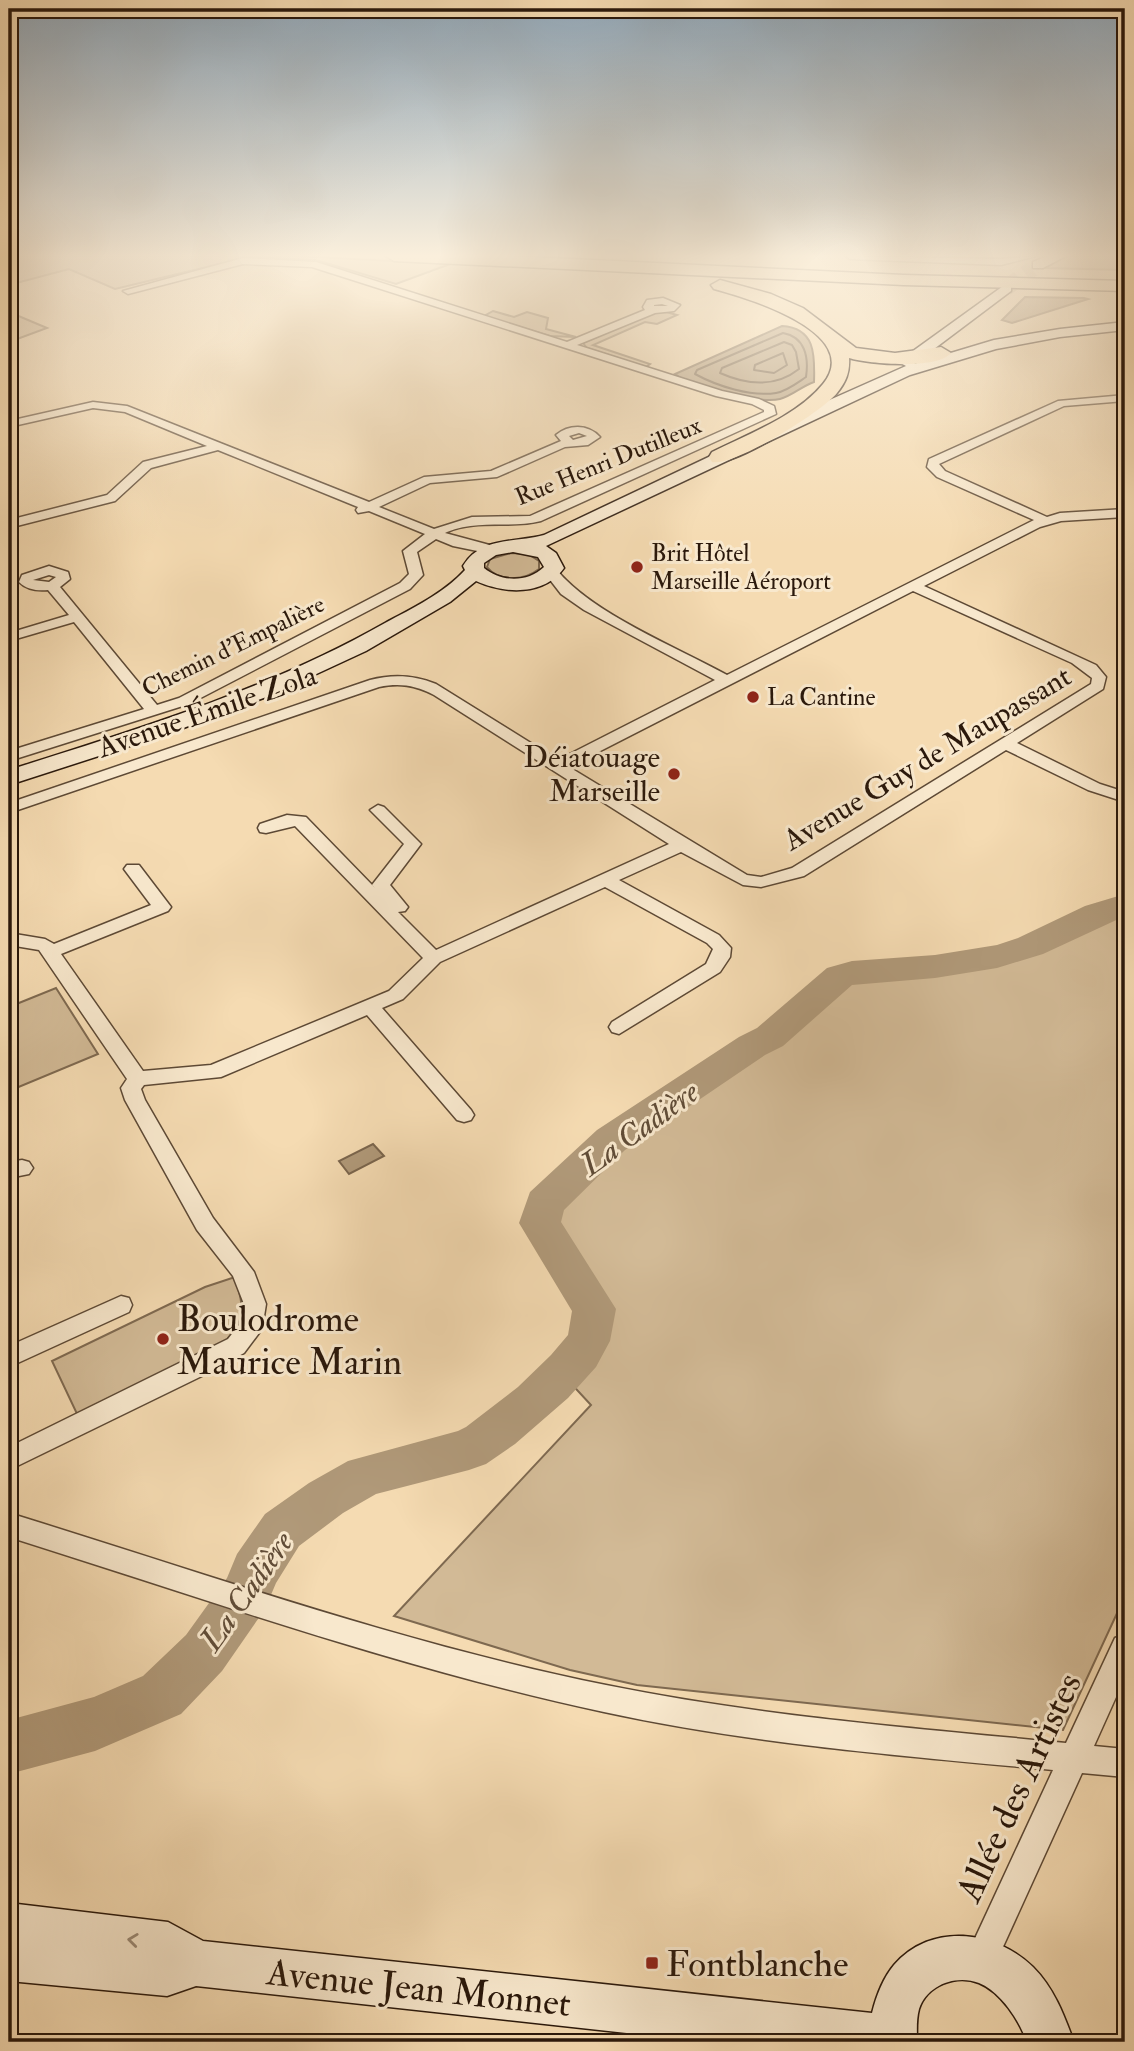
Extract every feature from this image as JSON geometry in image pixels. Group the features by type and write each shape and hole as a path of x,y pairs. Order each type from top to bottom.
{"highway":[{"path":"720,457 799,414 827,393 837,379 838,352"},
{"path":"849,352 910,365 941,353"}],"main road":[{"path":"910,365 925,352"},
{"path":"382,635 465,584 481,560 551,539 910,365 968,352"},
{"path":"9,778 243,700 485,589 544,578 552,565 585,530 636,500"},
{"path":"524,547 536,549 552,565"},
{"path":"481,560 487,580 515,583"},
{"name":"Avenue Jean Monnet","path":"9,1925 168,1945 196,1962 894,2040"},
{"path":"894,2040 898,2000 908,1981 930,1963 954,1956 981,1960 1006,1973 1031,1998 1045,2023 1050,2042"},
{"name":"Avenue Jean Monnet","path":"9,1958 167,1973 196,1962"}],"street":[{"name":"Rue Henri Dutilleux","path":"436,534 471,520 517,522 537,518 770,414 770,408 763,404 720,394 593,352"},
{"path":"1044,520 941,474 933,467 933,462 1062,403 1125,398"},
{"path":"9,424 93,405 111,405 127,409 365,509 458,543 481,560"},
{"path":"365,509 428,480 502,472 569,442"},
{"path":"9,524 111,498 147,465 219,446"},
{"path":"558,766 1044,520 1125,513"},
{"name":"Chemin d'Empalière","path":"9,756 184,701 405,586 416,575 411,551 436,534"},
{"path":"458,543 481,560"},
{"path":"552,565 565,591"},
{"path":"515,583 565,591 589,607 726,680"},
{"path":"52,586 155,712"},
{"name":"Avenue Guy de Maupassant","path":"558,766 682,845 743,880 761,882 798,872 1098,686 1099,677 1091,668 1077,660 913,586"},
{"path":"9,637 78,617"},
{"name":"Avenue Émile Zola","path":"9,808 375,683 396,679 424,683 558,766"},
{"path":"1007,744 1094,788 1125,797"},
{"path":"378,810 413,844 381,885 439,955"},
{"path":"266,828 287,820 300,821 418,944 439,955"},
{"path":"9,1459 198,1367 236,1346 250,1329 255,1304 243,1272 205,1224 135,1100 131,1088 138,1079 214,1072 396,995 439,955 682,845"},
{"path":"50,952 162,907 133,869"},
{"path":"606,880 713,939 722,948 721,957 713,968 619,1027"},
{"path":"9,939 46,945 138,1079"},
{"path":"369,1005 464,1115"},
{"path":"9,1357 121,1304"},
{"path":"9,1525 267,1606 459,1662 606,1699 774,1727 1125,1763"},
{"name":"Allée des Artistes","path":"981,1960 1125,1647"}],"shaded area":[{"path":"599,352 613,352 650,364 646,367"},
{"path":"511,553 528,554 539,561 539,569 526,576 512,578 498,575 487,567 490,559"},
{"path":"1125,908 1125,1596 1063,1730 637,1685 570,1670 394,1616 591,1405 565,1377 593,1343 597,1307 545,1224 548,1204 614,1145 773,1039 844,979 963,966 1022,954 1111,911"},
{"path":"56,988 98,1054 9,1091 9,1007"},
{"name":"Boulodrome Maurice Marin","path":"235,1277 241,1299 241,1315 235,1330 219,1347 78,1416 52,1361 205,1287"}],"water":[{"path":"725,352 813,353 814,382 780,399 758,399 726,393 675,374"},
{"path":"373,1144 384,1156 349,1174 339,1161"}],"waterway":[{"name":"La Cadière","path":"9,1747 95,1724 162,1695 204,1653 247,1592 255,1571 282,1530 326,1498 365,1476 469,1449 516,1416 552,1385 588,1341 594,1309 540,1223 545,1203 611,1140 752,1046 770,1037 840,976 935,967 997,956 1031,946 1097,914 1125,905"}],"place":[{"name":"Brit Hôtel Marseille Aéroport","path":"637,567"},
{"name":"La Cantine","path":"753,697"},
{"name":"Déiatouage Marseille","path":"674,774"},
{"name":"Boulodrome Maurice Marin","path":"163,1339"},
{"name":"Fontblanche","path":"652,1963"}]}
